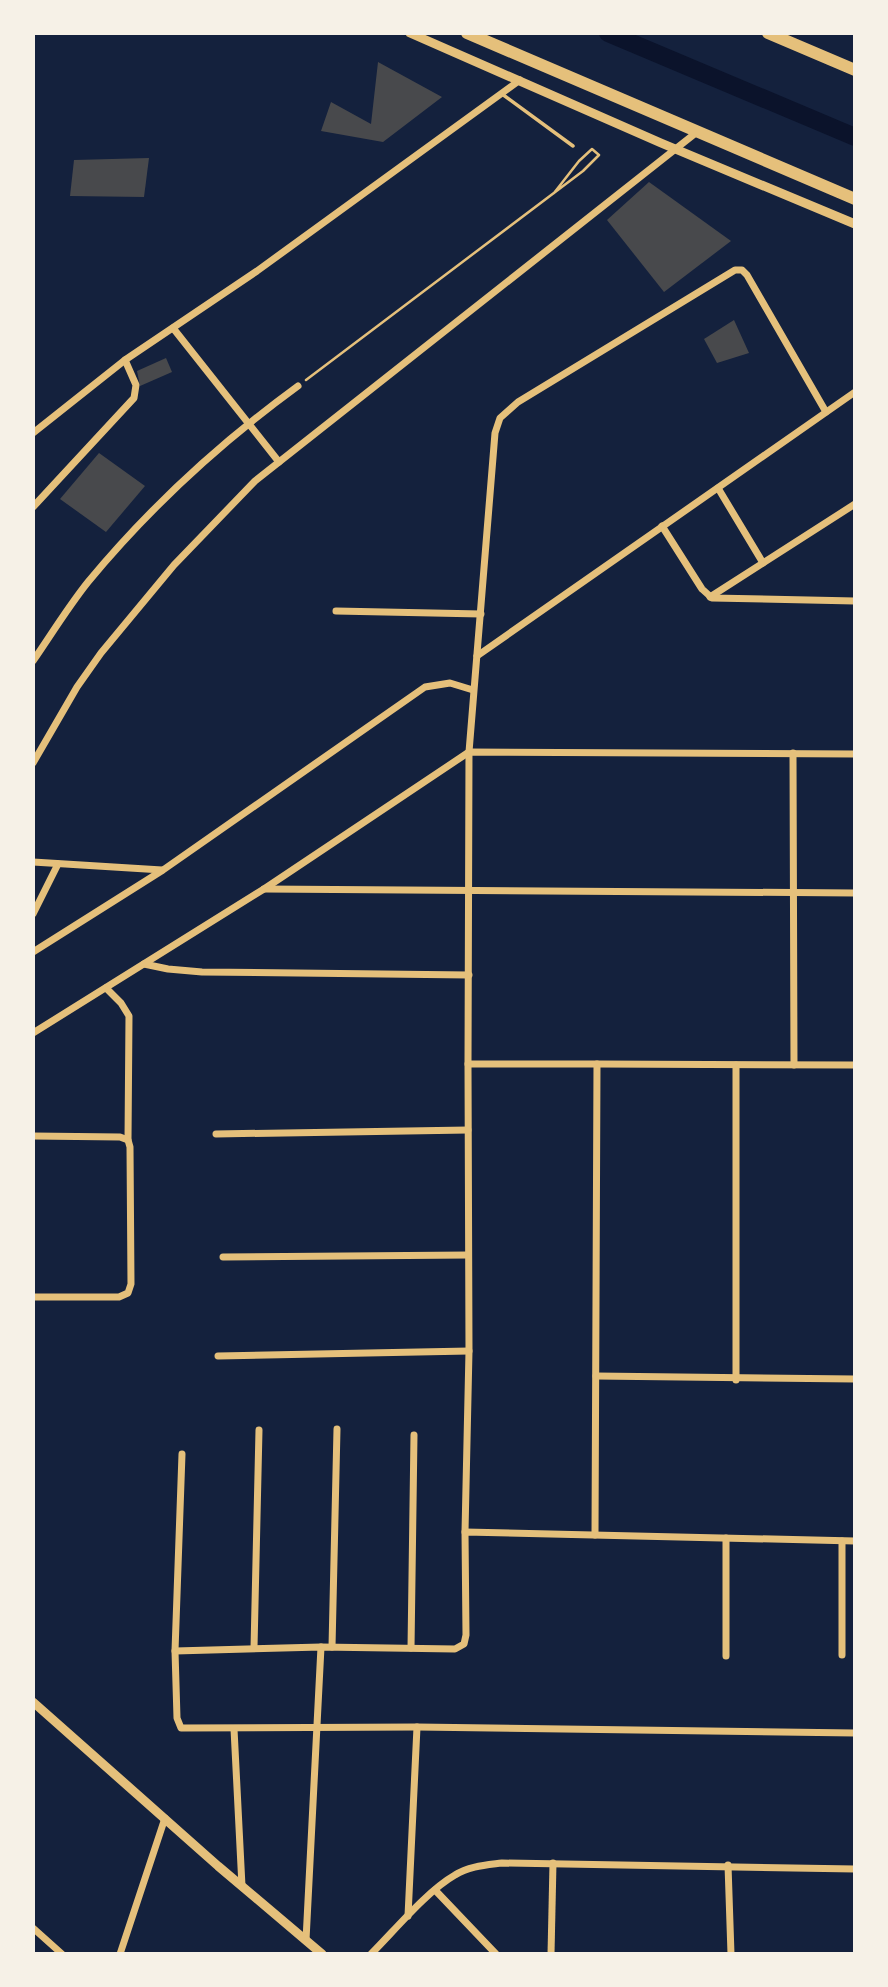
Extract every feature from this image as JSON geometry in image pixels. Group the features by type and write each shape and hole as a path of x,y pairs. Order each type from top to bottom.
{"highway":[{"path":"467,33 855,199"},
{"path":"768,33 855,69"}],"street":[{"path":"410,33 855,224"},
{"path":"33,433 125,360 257,271 520,80"},
{"path":"33,763 77,687 127,621 225,510 279,461 675,149 694,131"},
{"path":"175,1651 254,1647 455,1649 464,1644 469,1351 469,752 495,433 500,418 518,402 729,273 742,270 825,412"},
{"path":"173,328 279,461"},
{"path":"33,507 134,398 136,385 125,360"},
{"path":"33,661 86,584 142,520 217,448 298,386"},
{"path":"477,656 855,392"},
{"path":"718,488 763,563"},
{"path":"710,597 855,504"},
{"path":"662,526 702,589 710,597 719,600 855,601"},
{"path":"336,611 481,614"},
{"path":"33,952 163,870 425,687 450,682 473,690"},
{"path":"33,1033 264,889 469,752 855,754"},
{"path":"793,753 794,1065"},
{"path":"33,862 163,870"},
{"path":"33,914 58,864"},
{"path":"264,889 855,893"},
{"path":"144,964 202,972 469,975"},
{"path":"33,1297 119,1297 128,1293 131,1284 129,1016 106,988"},
{"path":"468,1064 855,1065"},
{"path":"595,1535 597,1064"},
{"path":"736,1065 736,1380"},
{"path":"216,1133 468,1130"},
{"path":"33,1136 120,1137 128,1140"},
{"path":"223,1257 468,1255"},
{"path":"218,1356 469,1351"},
{"path":"596,1376 736,1380 855,1379"},
{"path":"332,1647 337,1429"},
{"path":"254,1647 259,1430"},
{"path":"411,1648 414,1435"},
{"path":"182,1454 175,1651 177,1718 181,1728 417,1727 855,1733"},
{"path":"465,1532 855,1541"},
{"path":"726,1538 726,1656"},
{"path":"842,1541 842,1655"},
{"path":"306,1940 321,1647"},
{"path":"35,1706 322,1954"},
{"path":"408,1916 417,1727"},
{"path":"234,1728 242,1886"},
{"path":"120,1954 165,1818"},
{"path":"371,1954 435,1890 456,1874 478,1866 553,1863 855,1869"},
{"path":"551,1954 553,1863"},
{"path":"727,1866 731,1954"},
{"path":"435,1890 496,1954"},
{"path":"33,1928 62,1954"}],"lane":[{"path":"502,94 573,146"}],"path":[{"path":"298,386 554,193 596,160 599,155 596,151 592,149 585,154 554,193"}],"building":[{"path":"378,62 442,97 383,142 321,131 331,102 371,124"},
{"path":"149,158 144,197 70,196 74,160"},
{"path":"649,182 731,241 664,292 607,220"},
{"path":"734,320 749,353 717,363 704,339"},
{"path":"166,358 172,372 140,386 137,371"},
{"path":"99,453 145,486 106,532 60,499"}],"waterway":[{"path":"608,33 855,137"}]}
